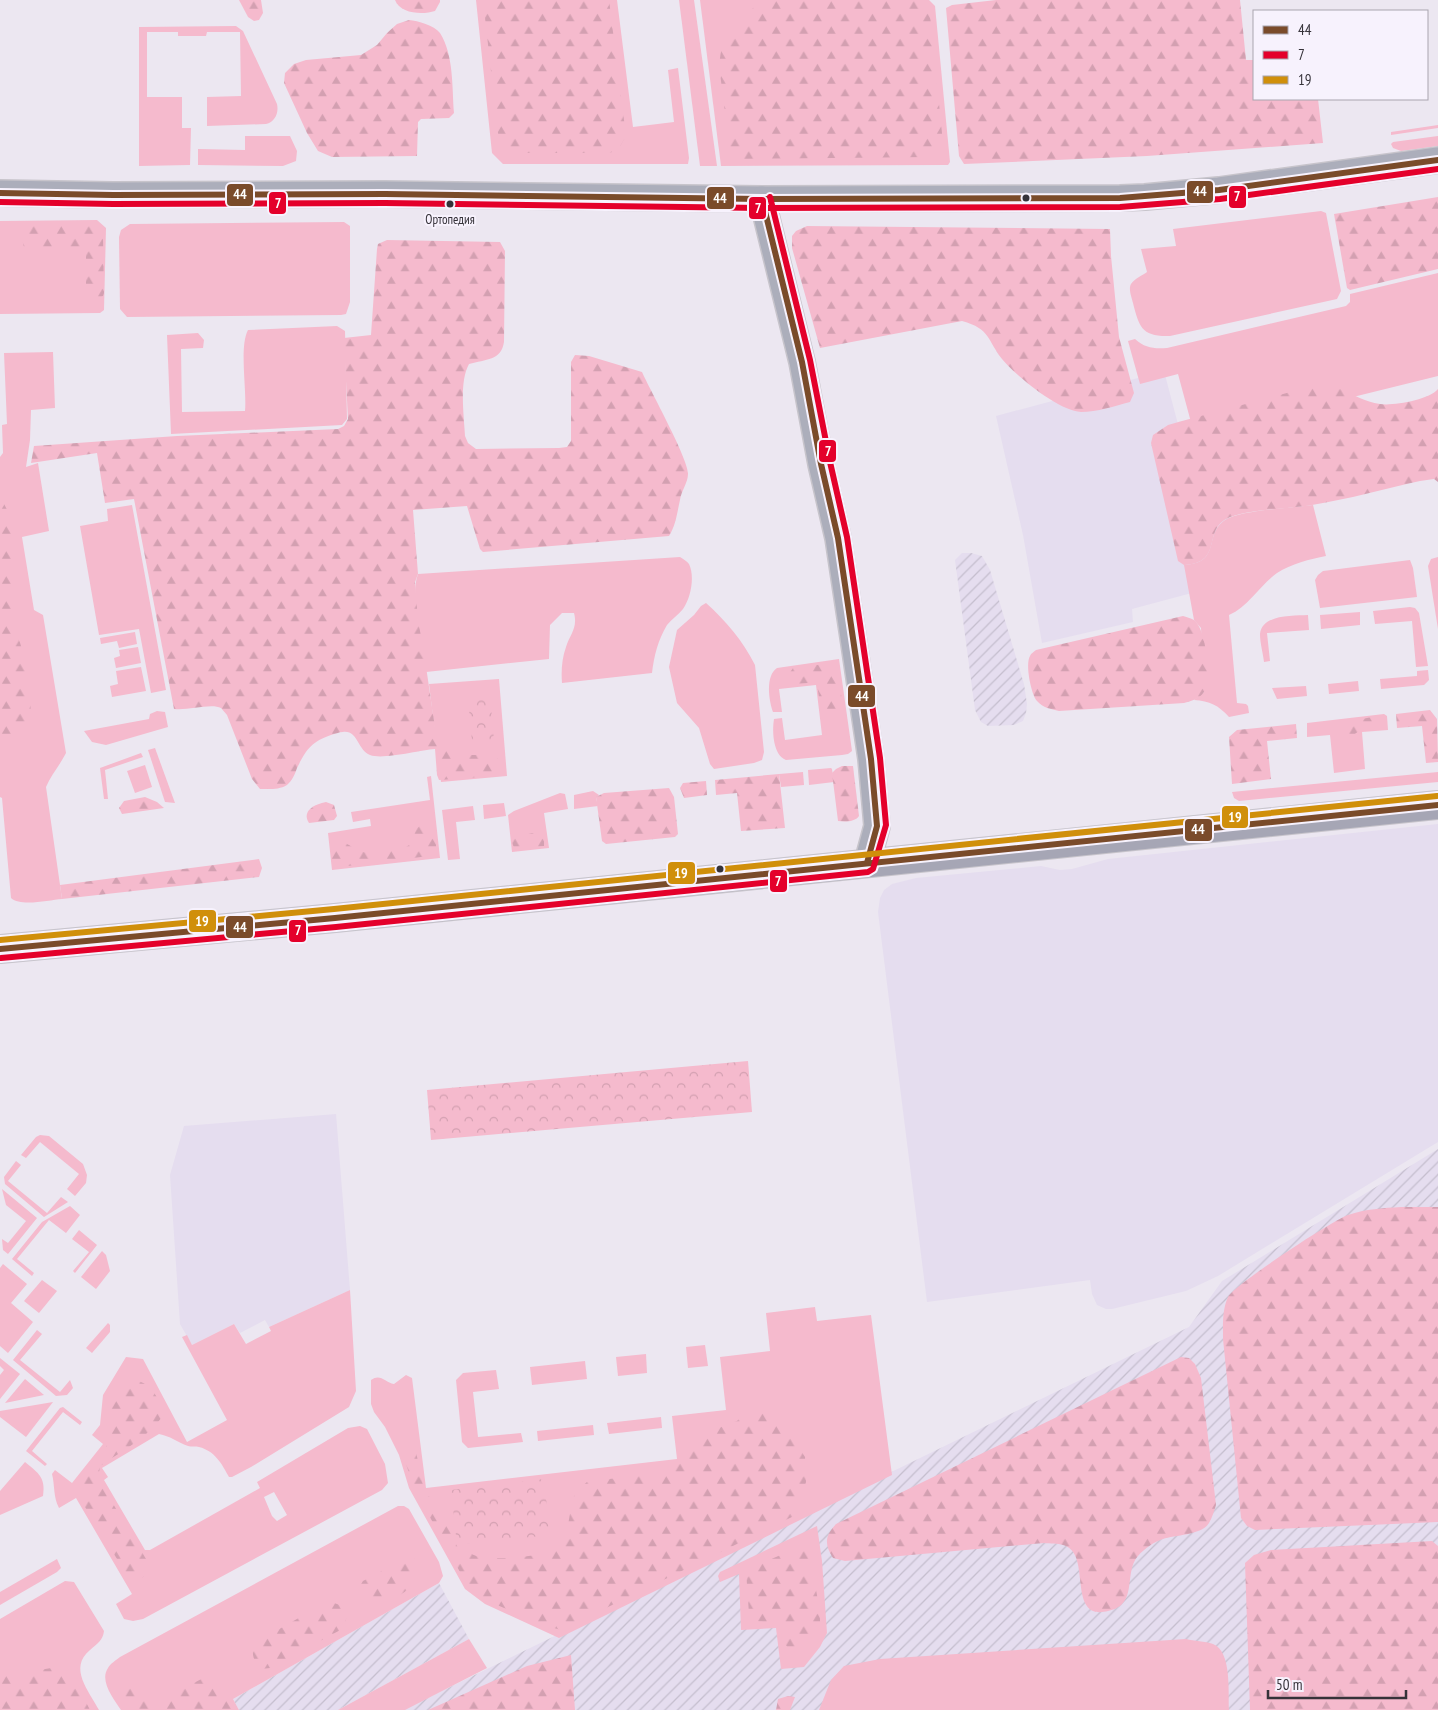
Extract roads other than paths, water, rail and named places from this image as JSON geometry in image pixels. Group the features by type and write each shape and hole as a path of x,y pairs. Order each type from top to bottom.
{"main road":[{"path":"0,949 317,920 1438,805"}],"street":[{"path":"0,194 323,193 762,199 1145,197 1219,190 1438,160"},
{"path":"762,199 802,362 821,464 838,538 871,760 877,826 867,864"}],"place":[{"name":"Ортопедия","path":"450,204"}]}
